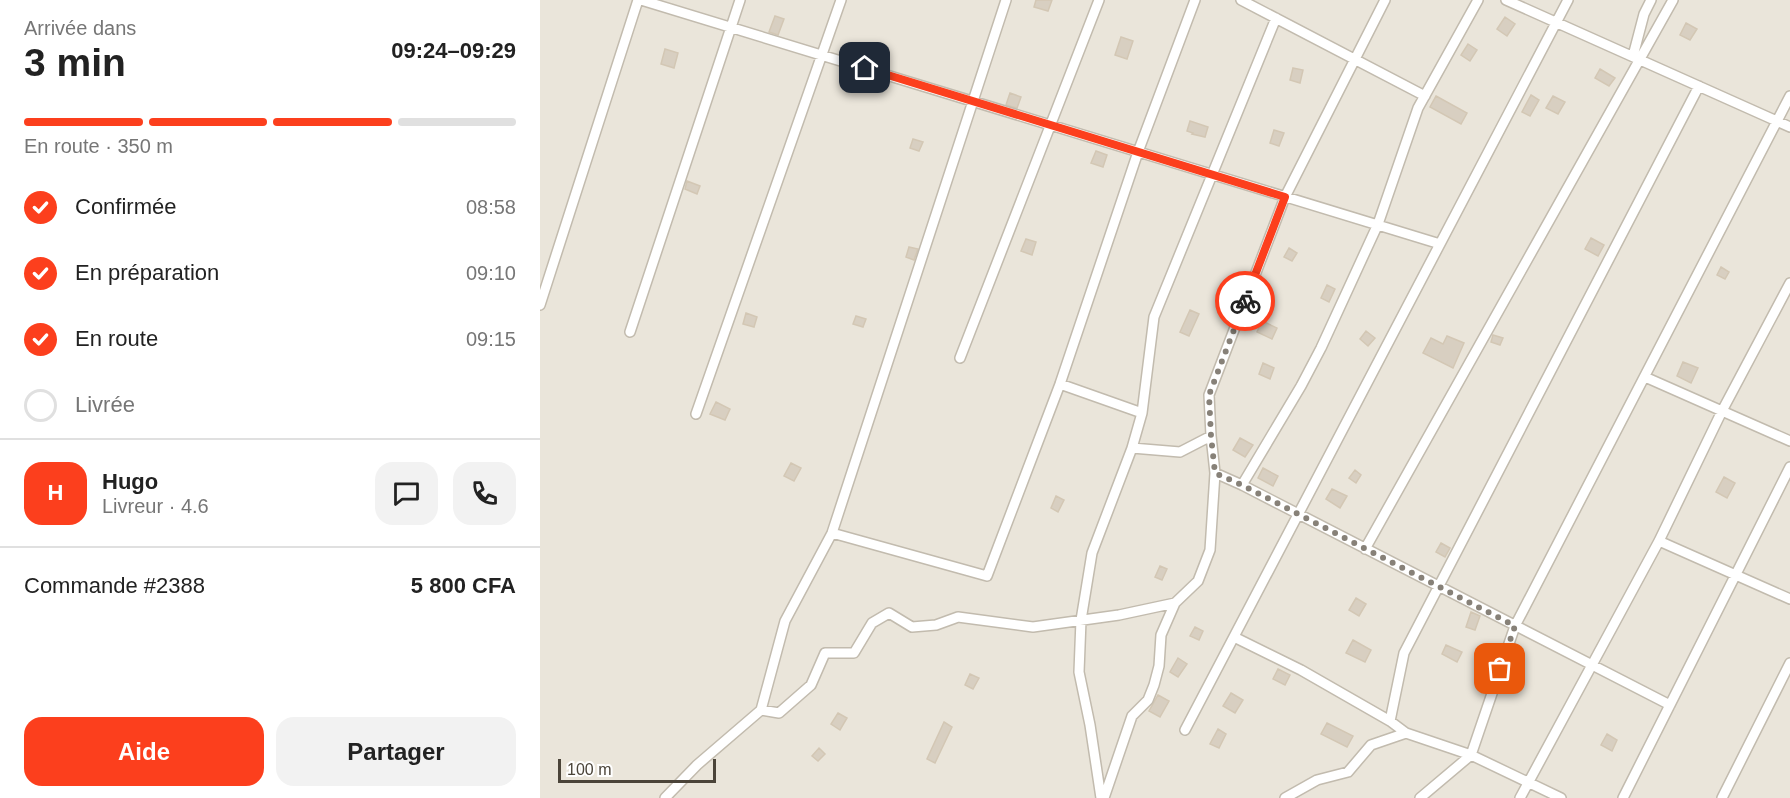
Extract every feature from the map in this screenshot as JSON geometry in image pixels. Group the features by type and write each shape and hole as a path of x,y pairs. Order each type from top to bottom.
{"street":[{"path":"540,305 639,0 1440,244"},
{"path":"630,332 740,0"},
{"path":"696,414 841,0"},
{"path":"664,798 697,765 761,710 785,621 832,533 1005,0"},
{"path":"960,358 1099,0"},
{"path":"832,533 987,576 1060,384 1138,152 1195,0"},
{"path":"1241,0 1425,96"},
{"path":"1102,798 1132,716 1148,700 1154,685 1159,666 1161,636 1175,603 1198,581 1210,550 1215,473 1209,395 1285,197 1385,0"},
{"path":"1242,485 1322,348 1378,224 1418,108 1478,0"},
{"path":"1506,0 1790,127"},
{"path":"1185,730 1568,0"},
{"path":"1637,58 1644,14 1651,0"},
{"path":"1365,549 1637,58 1674,0"},
{"path":"1102,798 1079,672 1081,620 1092,553 1132,448 1142,413 1154,317 1276,18"},
{"path":"1390,721 1404,653 1700,86"},
{"path":"1420,798 1471,755 1515,626 1790,96"},
{"path":"1520,798 1659,540 1722,411 1790,283"},
{"path":"1645,376 1790,441"},
{"path":"1060,384 1142,413"},
{"path":"1132,448 1180,452 1211,436"},
{"path":"1623,798 1790,467"},
{"path":"1215,473 1670,705"},
{"path":"1659,540 1790,599"},
{"path":"761,710 779,712 812,685 825,653 854,653 872,623 889,613 912,627 936,625 958,617 1033,627 1119,615 1175,603"},
{"path":"1234,637 1301,670 1390,721 1406,733 1471,755 1561,798"},
{"path":"1722,798 1790,663"},
{"path":"1286,798 1317,780 1348,772 1371,745 1406,733"}],"shaded area":[{"path":"540,0 1790,0 1790,798 540,798"}],"building":[{"path":"1036,0 1052,0 1048,11 1034,7"},
{"path":"775,16 784,19 778,35 769,32"},
{"path":"1505,17 1515,24 1507,36 1497,29"},
{"path":"1686,23 1697,29 1690,40 1680,35"},
{"path":"1121,37 1133,41 1127,59 1115,55"},
{"path":"1468,44 1477,50 1470,61 1461,55"},
{"path":"665,49 678,53 674,68 661,64"},
{"path":"1293,68 1303,70 1300,83 1290,80"},
{"path":"1600,69 1615,78 1609,86 1595,78"},
{"path":"1010,93 1021,97 1017,108 1006,105"},
{"path":"1531,95 1539,100 1530,116 1522,112"},
{"path":"1436,96 1467,113 1461,124 1430,107"},
{"path":"1553,96 1565,102 1558,114 1546,108"},
{"path":"1190,121 1208,127 1205,137 1187,131"},
{"path":"1274,130 1284,133 1279,146 1270,143"},
{"path":"913,139 923,142 919,151 910,148"},
{"path":"1096,151 1107,155 1103,167 1091,163"},
{"path":"687,181 700,186 697,194 685,189"},
{"path":"1591,238 1604,245 1598,256 1585,249"},
{"path":"1026,239 1036,242 1032,255 1021,251"},
{"path":"909,247 918,249 914,260 906,257"},
{"path":"1289,248 1297,253 1292,261 1284,257"},
{"path":"1721,267 1729,272 1725,279 1717,275"},
{"path":"1327,285 1335,289 1329,302 1321,298"},
{"path":"1190,310 1199,314 1189,336 1180,332"},
{"path":"746,313 757,317 754,327 743,324"},
{"path":"856,316 866,319 863,327 853,324"},
{"path":"1262,321 1277,328 1272,339 1257,332"},
{"path":"1366,331 1375,338 1368,346 1360,339"},
{"path":"1493,335 1503,338 1500,345 1491,342"},
{"path":"1447,336 1464,343 1453,368 1423,353 1431,338 1443,344"},
{"path":"1683,362 1698,368 1691,383 1677,376"},
{"path":"1263,363 1274,368 1270,379 1259,374"},
{"path":"716,402 730,409 725,420 710,414"},
{"path":"1240,438 1253,445 1245,457 1233,450"},
{"path":"791,463 801,468 794,481 784,476"},
{"path":"1263,468 1278,476 1273,486 1258,478"},
{"path":"1355,470 1361,475 1356,483 1349,478"},
{"path":"1724,477 1735,483 1727,498 1716,492"},
{"path":"1332,489 1347,496 1340,508 1326,499"},
{"path":"1056,496 1064,500 1058,512 1051,508"},
{"path":"1441,543 1450,548 1445,557 1436,552"},
{"path":"1160,566 1167,569 1162,580 1155,577"},
{"path":"1356,598 1366,604 1359,616 1349,610"},
{"path":"1471,612 1480,616 1475,630 1466,627"},
{"path":"1195,627 1203,631 1199,640 1190,636"},
{"path":"1353,640 1371,650 1365,662 1346,653"},
{"path":"1446,645 1462,652 1457,662 1442,654"},
{"path":"1178,658 1187,664 1178,677 1170,672"},
{"path":"1278,669 1290,675 1285,685 1273,679"},
{"path":"970,674 979,678 973,689 965,685"},
{"path":"1231,693 1243,700 1235,713 1223,706"},
{"path":"1158,695 1169,701 1160,717 1149,711"},
{"path":"838,713 847,718 840,730 831,724"},
{"path":"944,722 952,727 935,763 927,759"},
{"path":"1327,723 1353,736 1347,747 1321,734"},
{"path":"1218,729 1226,734 1219,748 1210,744"},
{"path":"1607,734 1617,740 1612,751 1601,745"},
{"path":"819,748 825,754 818,761 812,756"}],"way so far":[{"path":"1245,301 1209,395 1215,473 1515,626 1500,669"}],"route":[{"path":"865,68 1285,197 1245,301"}]}
